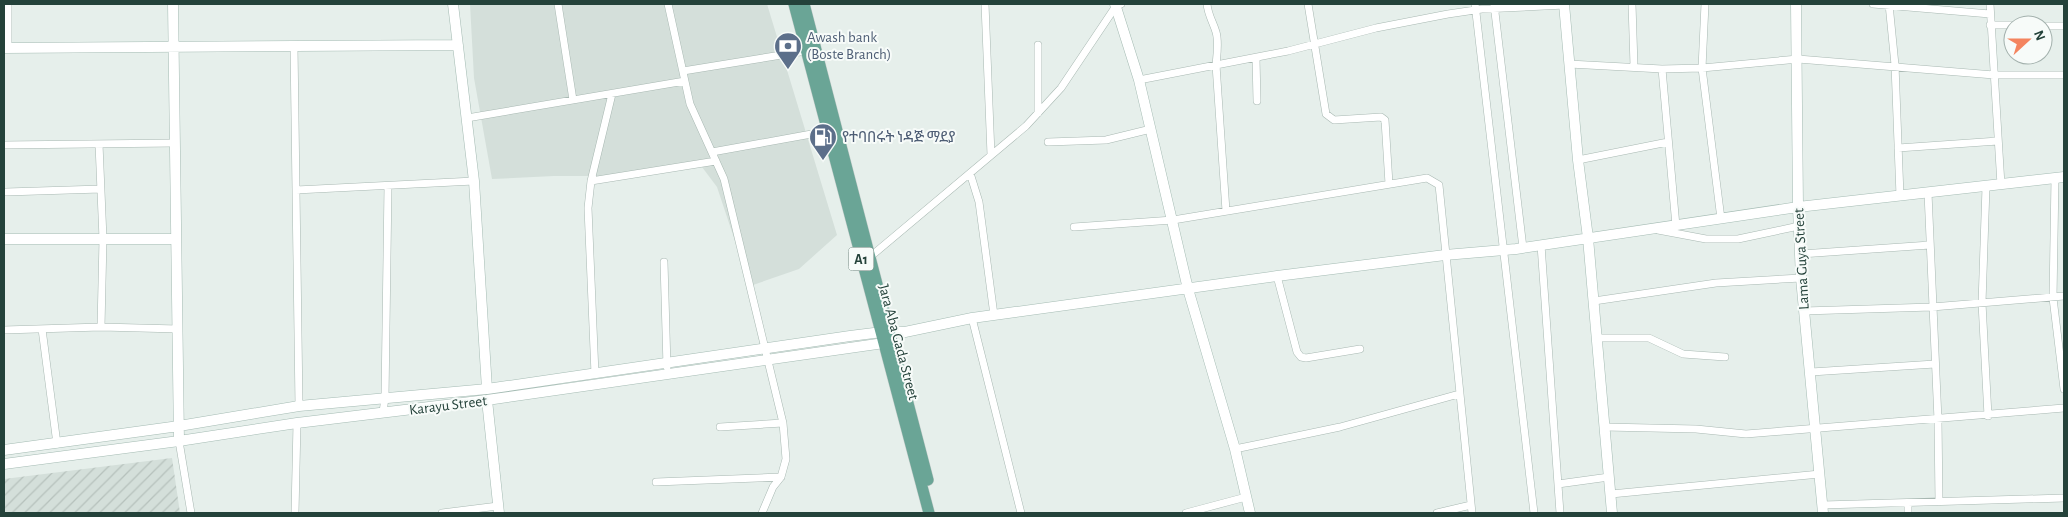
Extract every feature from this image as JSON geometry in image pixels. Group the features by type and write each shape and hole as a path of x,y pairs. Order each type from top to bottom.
{"main road":[{"name":"Jara Aba Gada Street","path":"794,4 828,131 937,513"},
{"name":"Jara Aba Gada Street","path":"804,4 870,257 929,513"}],"street":[{"path":"8,4 6,48 458,45"},
{"path":"173,4 179,442 191,513"},
{"path":"453,4 474,182 488,389"},
{"path":"558,4 574,100"},
{"path":"668,4 690,104 724,179 783,424 786,459 781,477 773,487 762,513"},
{"path":"985,4 991,155"},
{"path":"1207,4 1208,14 1216,31 1218,43 1216,65 1226,211"},
{"path":"1308,4 1326,114 1334,120 1381,117 1385,120 1389,184"},
{"path":"1632,4 1634,66"},
{"path":"1705,4 1702,68 1721,219"},
{"name":"Lama Guya Street","path":"1796,4 1798,207 1801,278 1823,509"},
{"path":"1873,4 1990,14"},
{"path":"1889,4 1895,66 1900,196"},
{"path":"1990,4 2001,185"},
{"path":"1139,80 1256,58 1376,28 1475,7 1565,5 1578,160 1594,301 1612,513"},
{"path":"870,257 1026,126 1061,88 1117,6"},
{"path":"1117,6 1139,80 1188,289 1235,449 1250,513"},
{"path":"1494,6 1523,248"},
{"path":"1475,7 1505,250 1534,513"},
{"path":"1990,25 2003,25"},
{"path":"1038,45 1038,113"},
{"path":"294,46 298,406"},
{"path":"683,71 806,51"},
{"path":"1256,58 1257,101"},
{"path":"1569,64 1662,69 1702,68 1798,59 1994,75 2064,75"},
{"path":"1662,69 1676,226"},
{"path":"467,118 685,82"},
{"path":"595,374 588,208 591,181 612,94"},
{"path":"1048,142 1106,140 1151,130"},
{"path":"712,152 828,131"},
{"path":"1578,160 1668,142"},
{"path":"1898,148 1998,142"},
{"path":"99,144 104,239 101,327"},
{"path":"4,145 175,144"},
{"path":"591,181 716,161"},
{"path":"970,173 979,202 994,315"},
{"path":"1074,227 1173,220 1427,178 1439,185 1472,513"},
{"path":"887,337 972,318 1277,276 1445,255 1523,248 1798,207 2059,178 2053,298 2062,354 2064,390"},
{"path":"296,190 474,182"},
{"path":"383,412 385,398 388,186"},
{"path":"1986,186 1982,303 1988,416"},
{"path":"6,192 101,189"},
{"path":"1928,193 1938,420 1939,502"},
{"path":"1653,229 1706,239 1738,239 1799,226"},
{"path":"4,239 176,238"},
{"path":"1542,245 1560,513"},
{"path":"1800,254 1930,245"},
{"path":"664,262 668,376"},
{"path":"1277,276 1297,352 1301,357 1306,358 1360,349"},
{"path":"1594,301 1651,294 1680,287 1801,278"},
{"path":"1804,310 1932,307 2064,296"},
{"path":"972,318 1021,513"},
{"path":"4,330 101,327 178,329"},
{"path":"42,329 57,444"},
{"name":"Karayu Street","path":"4,450 179,426 298,406 488,389 667,364 764,348 887,337"},
{"name":"Karayu Street","path":"4,464 179,442 297,423 668,376 767,361 887,337"},
{"path":"1597,338 1649,338 1683,354 1726,357"},
{"path":"1811,372 1935,364"},
{"path":"1235,449 1340,427 1459,394"},
{"path":"442,513 499,510 487,400"},
{"path":"1605,427 1696,429 1746,434 1988,416 2064,408"},
{"path":"295,513 297,423"},
{"path":"720,427 783,424"},
{"path":"1610,494 1820,474"},
{"path":"656,482 781,477"},
{"path":"1558,484 1609,477"},
{"path":"1186,513 1246,497"},
{"path":"1823,509 1908,502 2064,501"},
{"path":"1908,502 1908,513"},
{"path":"1437,513 1471,505"}],"shaded area":[{"path":"470,4 767,4 837,235 799,269 750,286 717,187 699,163 640,176 554,176 492,179 474,78"},
{"path":"172,458 180,513 4,513 4,479"}],"place":[{"name":"Awash bank (Boste Branch)","path":"788,70"},
{"name":"የተባበሩት ነዳጅ ማደያ","path":"823,161"}]}
